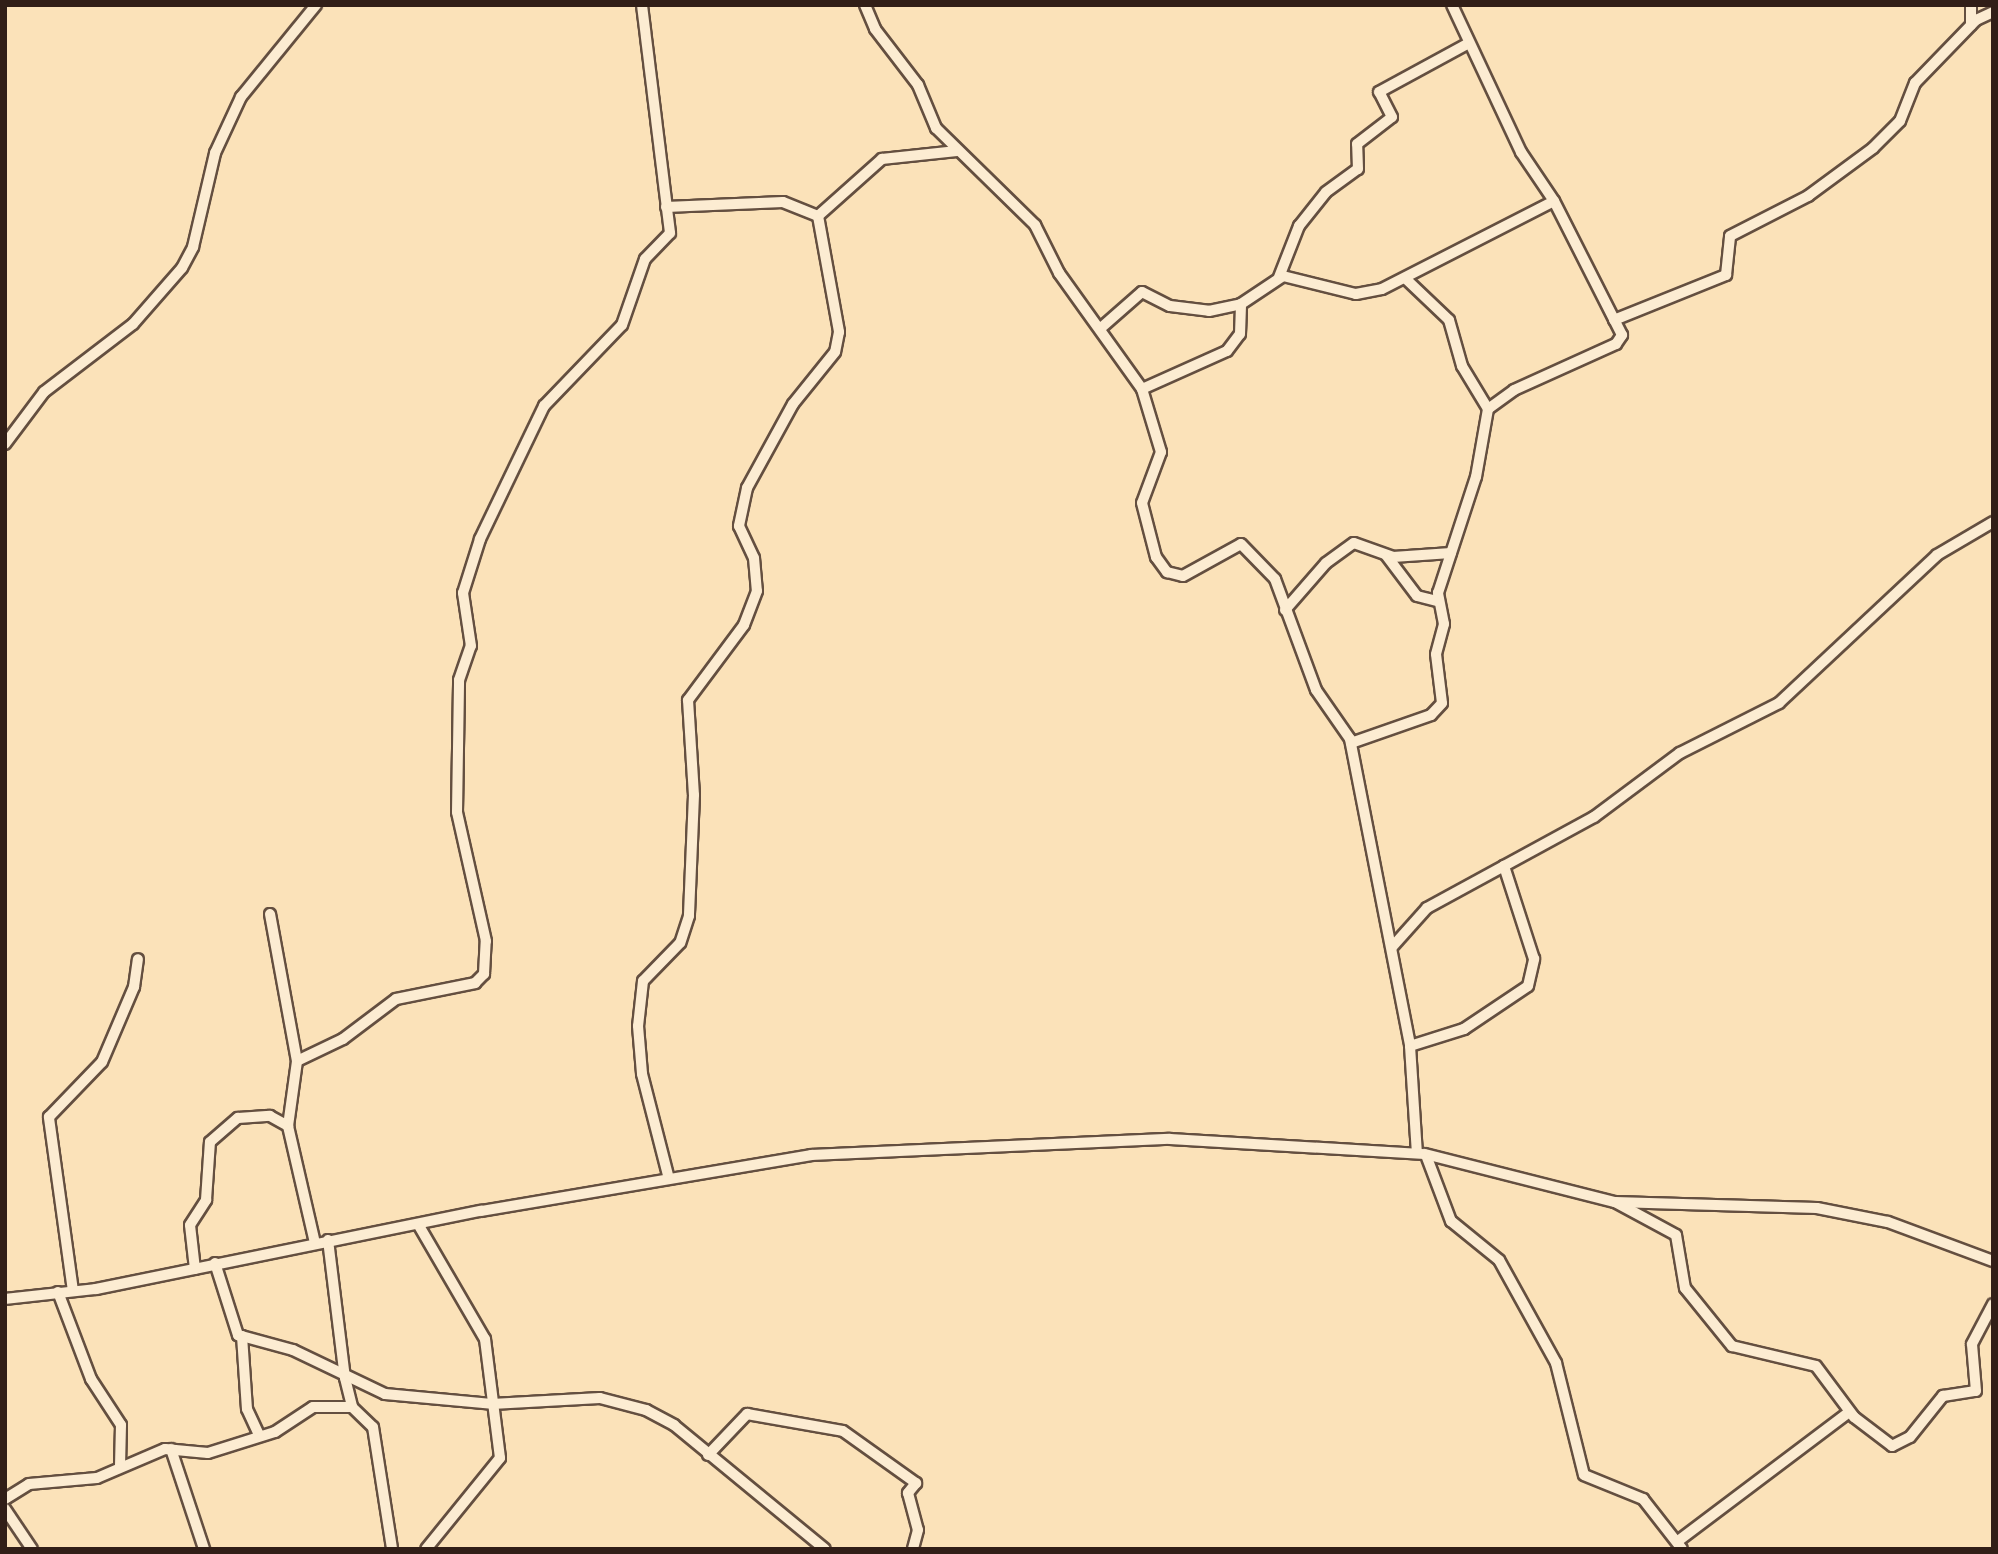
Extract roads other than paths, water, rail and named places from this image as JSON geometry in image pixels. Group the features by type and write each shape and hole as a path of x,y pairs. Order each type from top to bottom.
{"street":[{"path":"5,444 44,392 133,324 182,268 193,247 215,153 241,97 316,5"},
{"path":"297,1061 344,1039 396,999 475,983 484,974 486,941 456,794 458,680 471,646 463,607 466,576 544,406 622,325 645,259 670,233 642,5"},
{"path":"866,5 875,29 918,85 936,128 1035,225 1059,273 1102,327 1142,389 1161,452 1142,493 1142,521 1156,557 1167,572 1183,576 1241,544 1272,573 1316,690 1352,744 1374,877 1393,946 1410,1046 1422,1154 1451,1221 1499,1260 1556,1363 1584,1475 1643,1499 1680,1545 1849,1412"},
{"path":"1452,5 1521,152 1554,201 1622,335 1616,344 1514,390 1488,410"},
{"path":"1971,25 1972,5"},
{"path":"1614,320 1726,275 1730,236 1808,196 1873,148 1900,121 1915,82 1971,25 1993,12"},
{"path":"1102,327 1142,292 1195,310 1241,304 1279,277 1299,226 1326,191 1358,169 1357,144 1392,117 1379,92 1469,43"},
{"path":"818,216 882,159 957,151"},
{"path":"1279,277 1356,293 1407,280 1554,201"},
{"path":"666,207 783,202 818,216"},
{"path":"669,1179 642,1074 639,1003 646,975 680,943 689,916 690,691 744,625 757,590 754,558 739,526 741,501 793,404 837,345 818,216"},
{"path":"1352,744 1431,715 1442,703 1436,654 1444,624 1437,601 1476,477 1488,410 1462,366 1449,320 1407,280"},
{"path":"1142,389 1227,351 1240,334 1241,304"},
{"path":"1393,946 1427,908 1594,817 1680,753 1779,704 1937,555 1993,523"},
{"path":"1285,610 1344,547 1361,543 1386,555 1417,596 1437,601"},
{"path":"1386,555 1451,553"},
{"path":"1410,1046 1464,1029 1528,986 1534,960 1504,866"},
{"path":"270,914 297,1061 288,1126 315,1243"},
{"path":"73,1291 48,1117 102,1062 134,987 138,959"},
{"path":"195,1269 190,1225 206,1200 210,1142 237,1118 270,1116 288,1126"},
{"path":"5,1299 73,1291 195,1269 328,1240 669,1179 892,1147 1170,1139 1422,1154 1615,1202 1817,1208 1888,1222 1993,1261"},
{"path":"1615,1202 1676,1235 1685,1288 1731,1346 1816,1366 1849,1412 1898,1447 1943,1396 1975,1392 1972,1344 1993,1304"},
{"path":"418,1224 485,1339 498,1465 426,1549"},
{"path":"328,1240 345,1378 352,1407 373,1427 392,1549"},
{"path":"215,1263 231,1325 242,1336 293,1350 345,1378 385,1394 492,1404 600,1398 633,1405 674,1425 825,1549"},
{"path":"58,1292 91,1379 121,1425 120,1467"},
{"path":"242,1336 247,1409 259,1435"},
{"path":"492,1391 508,1402"},
{"path":"5,1499 29,1484 97,1478 172,1449 208,1453 259,1435 313,1407 352,1407"},
{"path":"708,1455 747,1414 843,1431 916,1483 908,1493 918,1530 913,1549"},
{"path":"172,1449 184,1471 204,1549"},
{"path":"5,1509 32,1549"}]}
